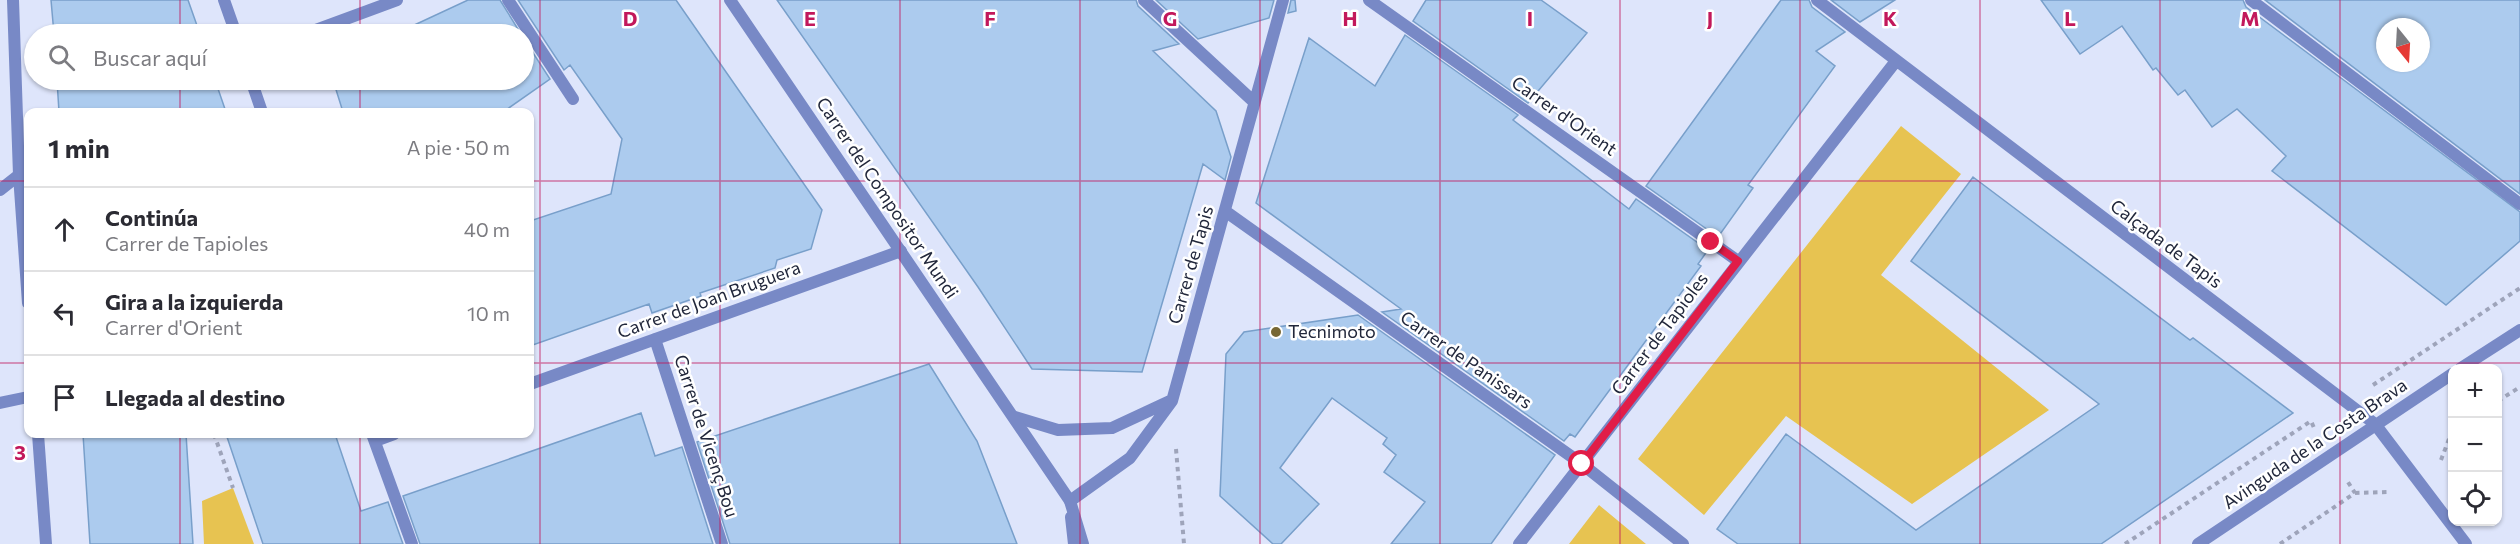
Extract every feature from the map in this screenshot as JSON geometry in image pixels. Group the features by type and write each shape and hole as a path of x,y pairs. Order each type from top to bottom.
{"street":[{"path":"13,0 19,175 24,246"},
{"path":"224,0 232,24"},
{"path":"508,0 524,24"},
{"name":"Carrer del Compositor Mundi","path":"730,0 1015,417"},
{"path":"1144,0 1253,101"},
{"name":"Carrer de Tapis","path":"1070,501 1130,458 1172,401 1253,101 1283,0"},
{"name":"Carrer d'Orient","path":"1369,0 1738,261"},
{"name":"Calçada de Tapis","path":"1817,0 2375,424 2466,544"},
{"path":"2252,0 2520,204"},
{"path":"331,24 392,1"},
{"path":"534,40 573,99"},
{"name":"Carrer de Tapioles","path":"1519,544 1896,61"},
{"path":"254,90 261,108"},
{"path":"0,190 19,175"},
{"name":"Carrer de Panissars","path":"1225,211 1582,464 1683,544"},
{"name":"Carrer de Joan Bruguera","path":"534,380 902,251"},
{"path":"2469,364 2520,330"},
{"name":"Carrer de Vicenç Bou","path":"655,339 722,544"},
{"name":"Avinguda de la Costa Brava","path":"2198,544 2448,377"},
{"path":"0,403 24,398"},
{"path":"1015,417 1058,430 1112,428 1172,401"},
{"path":"1015,417 1070,501 1083,544"},
{"path":"38,438 46,544"},
{"path":"374,438 412,544"},
{"path":"1070,501 1074,544"}],"path":[{"path":"2311,421 2346,402 2520,288"},
{"path":"2502,398 2520,387"},
{"path":"1172,401 1184,544"},
{"path":"215,438 233,488"}],"shaded area":[{"path":"1901,126 1961,174 1881,275 2049,410 1912,504 1786,416 1704,515 1638,459"},
{"path":"233,488 254,544 204,544 202,501"},
{"path":"1599,505 1646,544 1569,544"}],"building":[{"path":"51,0 188,0 196,24 53,24"},
{"path":"468,0 500,0 515,24 416,24"},
{"path":"518,0 676,0 822,210 811,249 777,260 775,268 700,293 701,296 652,313 649,304 534,345 534,220 611,194 622,139 570,65 564,70"},
{"path":"777,0 1136,0 1138,6 1179,44 1153,51 1216,111 1231,157 1225,180 1203,164 1142,372 1032,369 978,287"},
{"path":"1156,0 1274,0 1269,18 1198,39"},
{"path":"1291,0 1295,0 1296,11 1288,13"},
{"path":"1426,0 1541,0 1587,33 1528,103 1413,21"},
{"path":"1781,0 1809,0 1812,7 1845,32 1816,51 1835,66 1748,185 1753,188 1718,237 1646,186"},
{"path":"1831,0 1895,0 1860,22"},
{"path":"2041,0 2243,0 2246,7 2520,212 2520,241 2446,305 2272,171 2286,156 2237,109 2212,127 2185,90 2178,95 2156,68 2153,70 2122,26 2080,54"},
{"path":"2265,0 2520,0 2520,194"},
{"path":"1405,35 1518,115 1513,120 1629,209 1636,199 1708,250 1698,264 1701,266 1575,437 1570,434 1564,441 1382,312 1401,309 1256,203 1309,38 1375,86"},
{"path":"534,54 550,79 509,108 342,108 336,90 534,90"},
{"path":"58,90 218,90 225,108 59,108"},
{"path":"1973,177 2190,340 2193,338 2293,413 2101,544 1738,544 1717,529 1786,434 1916,530 2099,404 1911,261"},
{"path":"1358,315 1555,455 1491,544 1391,544 1425,502 1384,472 1396,455 1383,444 1387,438 1332,398 1280,468 1319,504 1281,544 1273,544 1220,496 1226,354 1244,332"},
{"path":"929,364 977,441 1017,544 730,544 697,442"},
{"path":"641,413 655,456 682,447 713,544 420,544 403,496"},
{"path":"83,438 186,438 193,544 90,544"},
{"path":"227,438 336,438 361,511 388,502 403,544 263,544"}],"place":[{"name":"Tecnimoto","path":"1276,332"}],"route":[{"path":"1582,464 1738,261 1711,242"}]}
